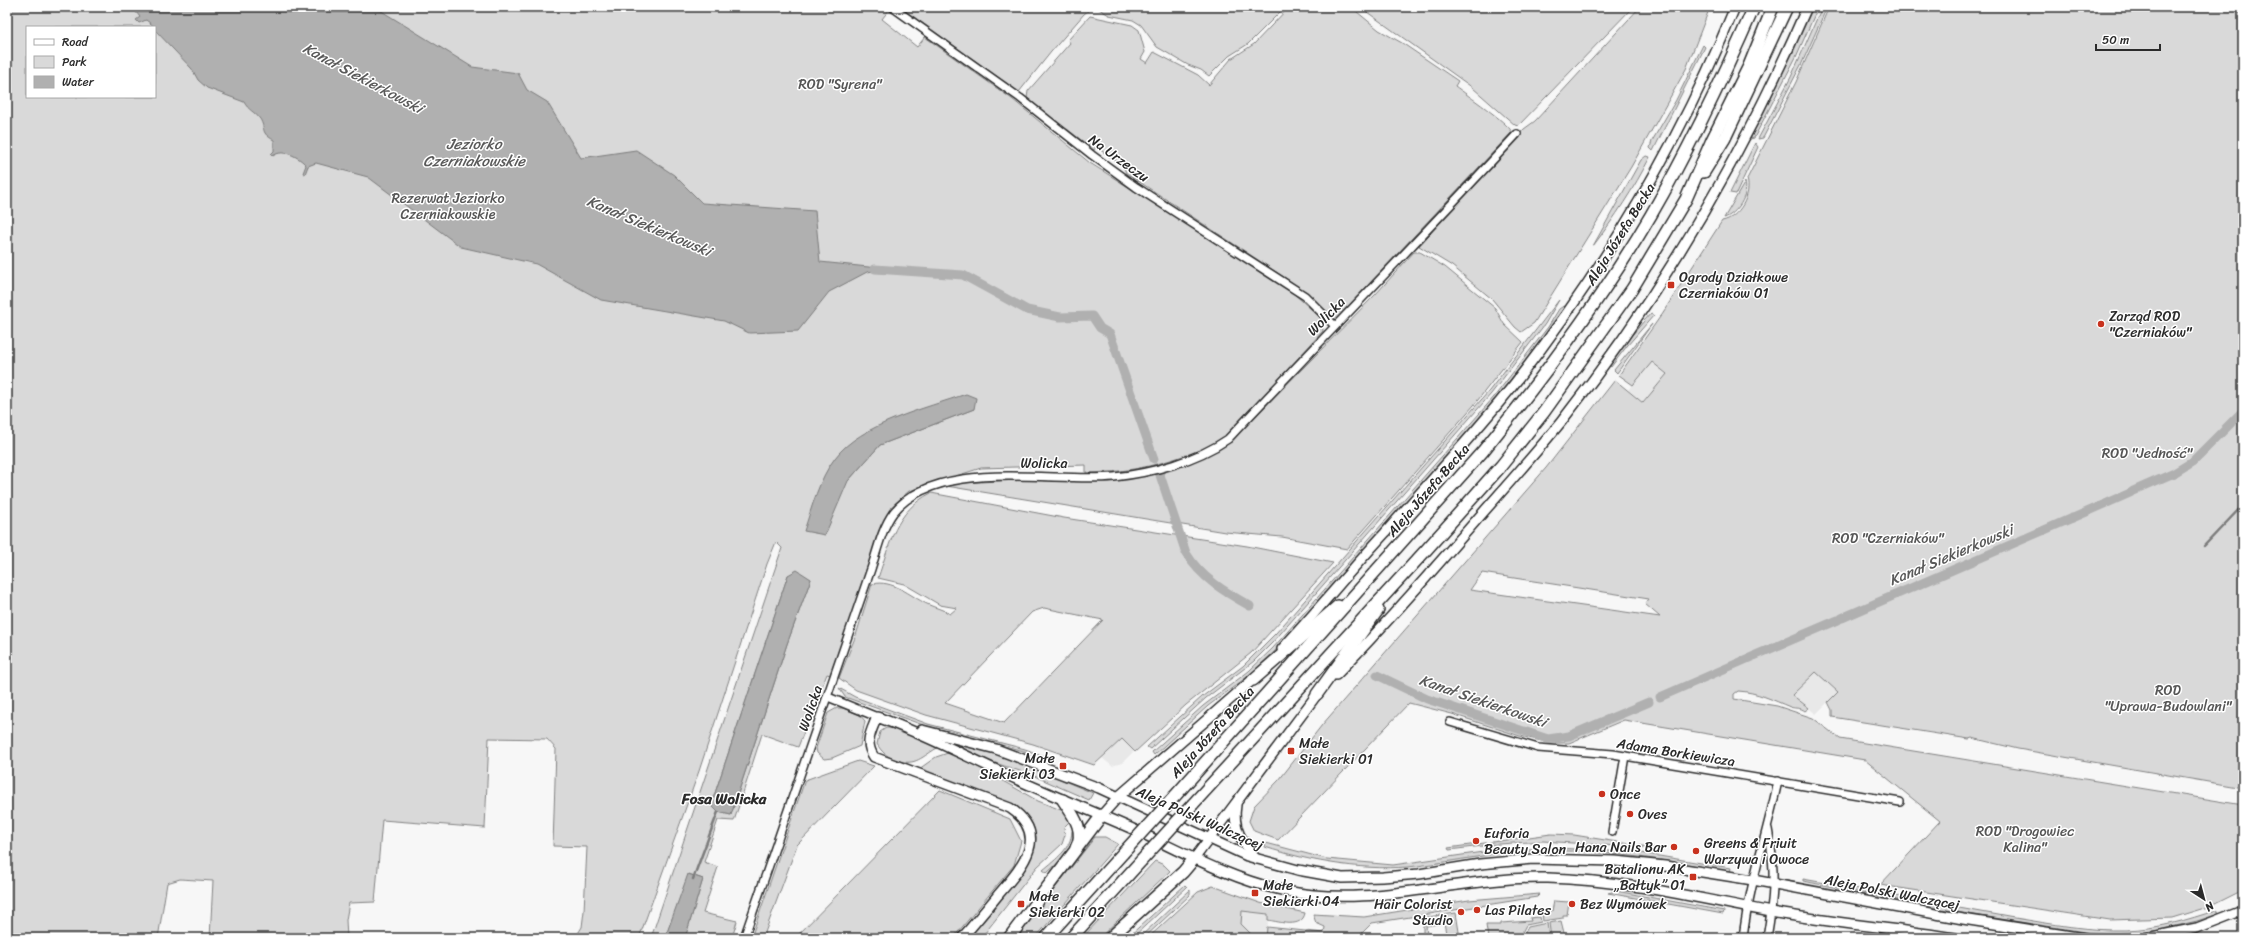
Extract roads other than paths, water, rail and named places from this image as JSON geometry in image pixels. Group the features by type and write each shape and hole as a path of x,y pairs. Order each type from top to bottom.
{"main road":[{"name":"Aleja Józefa Becka","path":"1102,815 1118,797 1253,680 1472,435 1515,384 1584,289 1634,211 1707,74 1735,7"},
{"name":"Aleja Józefa Becka","path":"1046,938 1123,854 1483,451 1580,326 1651,216 1696,133 1754,7"},
{"path":"1686,199 1712,140 1749,66 1773,7"},
{"path":"1317,694 1392,617 1510,482 1561,422 1622,338 1660,284 1717,191 1762,104 1807,7"},
{"path":"1071,938 1399,580 1501,466 1544,412 1632,289 1686,199 1722,145 1787,8"},
{"path":"1253,680 1370,578"},
{"path":"1110,938 1183,872 1194,859 1317,694 1399,580"},
{"path":"877,717 868,741 869,750 874,757 1010,808 1020,816 1027,825 1030,834 1030,849 1021,868 962,938"},
{"name":"Aleja Polski Walczącej","path":"877,717 908,728 1063,800 1102,815"},
{"name":"Aleja Polski Walczącej","path":"908,728 941,734 996,749 1118,797 1256,859 1298,870 1342,878 1419,874 1495,862 1574,859 1665,866 1753,880 1963,919 2084,938"},
{"path":"1063,800 1076,821 1080,835 1078,844 1070,858"},
{"path":"1237,802 1234,820 1237,832 1256,859"},
{"path":"1008,938 1102,815 1231,875 1278,890 1321,897 1390,895 1470,882 1549,878 1630,887 1772,912 1955,938"},
{"path":"2147,938 2197,928 2243,910"}],"street":[{"name":"Na Urzeczu","path":"892,7 1020,98 1092,155 1136,187 1304,296 1334,325"},
{"name":"Wolicka","path":"744,938 886,528 893,514 916,494 952,480 1042,476 1113,477 1166,466 1198,455 1228,438 1334,325 1413,246 1516,134"},
{"name":"Aleja Polski Walczącej","path":"828,697 877,717"},
{"name":"Adama Borkiewicza","path":"1450,722 1538,748 1625,756 1900,802"},
{"path":"1612,832 1625,756"},
{"path":"1743,938 1758,856 1768,829 1778,782"},
{"path":"1768,829 1774,884 1768,938"}],"water":[{"name":"Jeziorko Czerniakowskie","path":"132,7 375,7 472,67 518,73 527,90 547,102 581,158 636,150 674,175 702,203 815,211 820,262 888,269 867,272 829,292 798,331 749,333 724,321 601,300 536,264 461,247 368,177 316,163 308,166 305,174 303,173 306,165 291,154 281,153 273,156 271,154 274,151 274,140 265,133 260,119 247,107 244,102 207,88 198,80 192,69 156,31 156,26 146,20 139,23 136,20 140,17"},
{"path":"966,394 976,398 974,409 880,445 848,481 825,535 804,531 816,493 829,466 846,446 877,426 895,418"},
{"path":"797,570 811,579 787,644 731,815 718,812 711,805 788,575"},
{"path":"688,874 703,879 685,938 665,938"}],"waterway":[{"path":"2239,7 2243,11"},
{"name":"Kanał Siekierkowski","path":"875,269 963,275 1027,310 1060,317 1092,316 1100,328 1110,334 1154,459"},
{"name":"Kanał Siekierkowski","path":"2133,491 2174,473 2192,462 2243,411"},
{"name":"Kanał Siekierkowski","path":"1160,475 1186,553 1192,562 1214,584 1250,606"},
{"name":"Kanał Siekierkowski","path":"2073,518 2130,493"},
{"path":"2204,546 2243,505"},
{"name":"Kanał Siekierkowski","path":"1842,618 2072,518"},
{"name":"Kanał Siekierkowski","path":"1756,655 1838,620"},
{"name":"Kanał Siekierkowski","path":"1660,697 1754,656"},
{"name":"Kanał Siekierkowski","path":"1377,675 1427,699 1548,739 1569,736 1649,702"},
{"path":"693,879 718,812"}],"place":[{"name":"Ogrody Działkowe Czerniaków 01","path":"1671,285"},
{"name":"Zarząd ROD \"Czerniaków\"","path":"2101,324"},
{"name":"Małe Siekierki 01","path":"1291,751"},
{"name":"Małe Siekierki 03","path":"1063,766"},
{"name":"Once","path":"1602,794"},
{"name":"Oves","path":"1630,814"},
{"name":"Euforia Beauty Salon","path":"1476,841"},
{"name":"Hana Nails Bar","path":"1674,847"},
{"name":"Greens & Friuit Warzywa i Owoce","path":"1696,851"},
{"name":"Batalionu AK „Bałtyk” 01","path":"1693,877"},
{"name":"Małe Siekierki 04","path":"1255,893"},
{"name":"Małe Siekierki 02","path":"1021,904"},
{"name":"Bez Wymówek","path":"1572,904"},
{"name":"Las Pilates","path":"1477,910"},
{"name":"Hair Colorist Studio","path":"1461,912"}],"district":[{"name":"Fosa Wolicka","path":"724,799"}],"park label":[{"name":"ROD \"Syrena\"","path":"840,84"},
{"name":"Rezerwat Jeziorko Czerniakowskie","path":"448,206"},
{"name":"ROD \"Jedność\"","path":"2147,453"},
{"name":"ROD \"Czerniaków\"","path":"1888,538"},
{"name":"ROD \"Uprawa-Budowlani\"","path":"2168,698"},
{"name":"ROD \"Drogowiec Kalina\"","path":"2025,840"}]}
